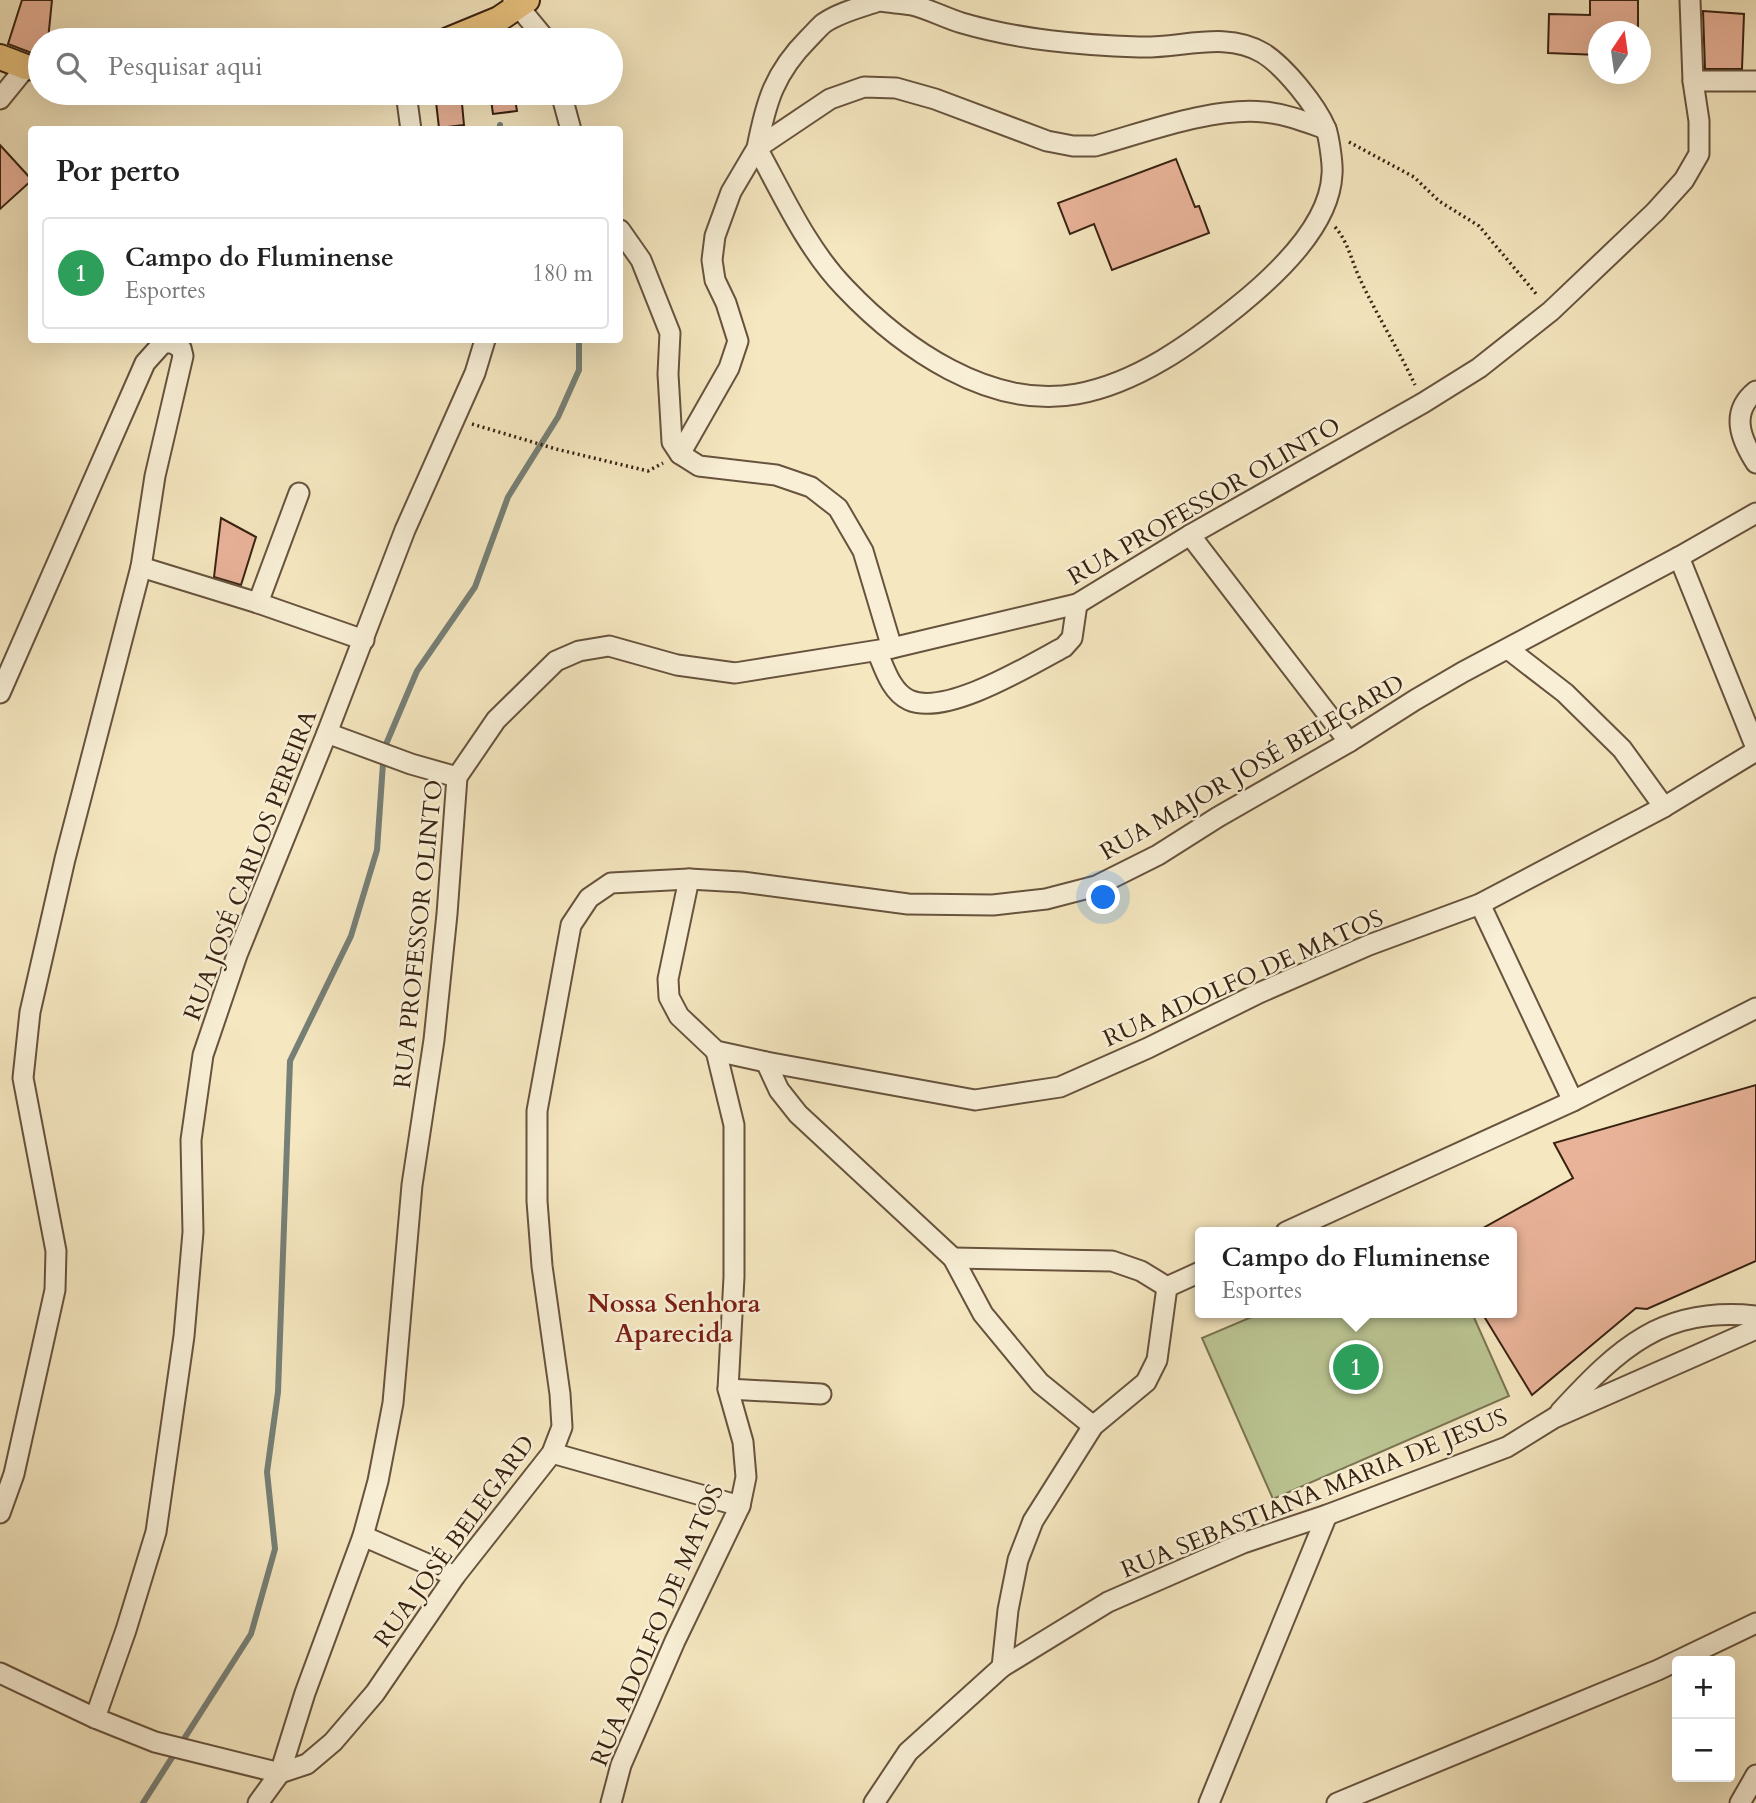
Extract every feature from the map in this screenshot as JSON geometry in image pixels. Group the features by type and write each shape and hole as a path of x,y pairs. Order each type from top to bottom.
{"main road":[{"path":"478,28 515,2"},
{"path":"0,57 28,66"}],"street":[{"name":"RUA PROFESSOR OLINTO","path":"258,1803 280,1773 309,1680 363,1536 378,1481 393,1404 412,1185 434,1040 457,777 496,720 556,661 579,651 609,646 677,665 735,673 885,650 1077,604 1190,535 1423,403 1479,368 1551,311 1655,212 1684,180 1699,153 1690,0"},
{"path":"880,1 914,5 963,23 1025,37 1079,45 1154,48 1206,41 1236,43 1261,52 1286,71 1326,129 1332,175 1322,211 1296,253 1261,287 1205,333 1166,358 1111,385 1077,394 1040,398 1011,394 983,385 935,363 844,288 815,250 757,148 769,96 798,49 824,23 880,1"},
{"path":"515,2 536,28"},
{"path":"0,99 28,73"},
{"path":"1693,81 1756,81"},
{"path":"680,454 729,368 738,341 726,303 715,280 712,260 715,236 731,192 757,148 831,99 864,87 896,88 935,99 1047,141 1073,146 1095,146 1227,111 1277,114 1326,129"},
{"path":"408,105 410,126"},
{"path":"564,105 570,126"},
{"path":"623,234 641,260 670,333 669,419 672,442 680,454 699,466 776,475 811,487 838,508 863,551 885,650 897,690 909,700 940,704 983,689 1064,647 1072,638 1077,604"},
{"path":"0,693 145,363 155,350 166,343"},
{"path":"0,1513 14,1474 55,1290 56,1251 23,1078 30,1013 65,859 141,567 155,476 181,362 181,348 171,343"},
{"name":"RUA JOSÉ CARLOS PEREIRA","path":"94,1718 126,1630 156,1532 184,1336 193,1232 191,1140 203,1055 237,954 364,640 405,530 475,373 484,343"},
{"path":"1756,391 1744,402 1739,428 1756,463"},
{"path":"258,603 299,493"},
{"name":"RUA MAJOR JOSÉ BELEGARD","path":"690,879 742,882 908,904 993,905 1046,899 1096,886 1158,855 1415,700 1756,513"},
{"path":"1190,535 1349,742"},
{"path":"1679,557 1756,750"},
{"path":"141,567 258,603 364,640"},
{"path":"1508,649 1565,693 1622,749 1664,807"},
{"path":"327,733 411,764 457,777"},
{"name":"RUA ADOLFO DE MATOS","path":"611,1803 621,1765 675,1641 740,1506 746,1476 743,1442 728,1389 734,1278 734,1125 716,1051 975,1100 1060,1087 1369,945 1480,904 1664,807 1756,750"},
{"path":"690,879 668,978 669,997 679,1016 716,1051"},
{"name":"RUA JOSÉ BELEGARD","path":"280,1773 307,1764 333,1742 375,1693 455,1576 551,1453 562,1427 542,1266 537,1201 537,1111 571,925 589,898 611,883 690,879"},
{"path":"1480,904 1573,1101"},
{"path":"1297,1227 1573,1101 1756,1008"},
{"path":"766,1062 779,1090 798,1114 953,1258 983,1314 1040,1383 1093,1426"},
{"path":"953,1258 1112,1261 1141,1270 1167,1287"},
{"path":"1167,1287 1195,1274"},
{"path":"1002,1667 1008,1610 1018,1560 1033,1521 1093,1426 1146,1382 1157,1360 1167,1287"},
{"name":"RUA SEBASTIANA MARIA DE JESUS","path":"1554,1418 1593,1376 1626,1348 1667,1324 1704,1316 1756,1316"},
{"name":"RUA SEBASTIANA MARIA DE JESUS","path":"874,1803 908,1752 1002,1667 1108,1602 1243,1543 1327,1516 1507,1447 1554,1418 1756,1329"},
{"path":"728,1389 821,1394"},
{"path":"551,1453 740,1506"},
{"path":"1209,1803 1327,1516"},
{"path":"363,1536 455,1576"},
{"path":"1337,1803 1658,1670 1756,1622"},
{"path":"0,1673 94,1718 166,1745 280,1773"},
{"path":"1740,1803 1756,1775"}],"path":[{"path":"1326,129 1414,177 1438,201 1479,226 1551,311"},
{"path":"1322,211 1345,239 1358,275 1398,349 1423,403"},
{"path":"455,418 556,449 648,471 680,454"}],"green space":[{"path":"1249,1318 1474,1318 1509,1396 1273,1499 1202,1338"}],"building":[{"path":"22,0 52,0 49,28 28,28 28,52 8,44"},
{"path":"1590,0 1638,0 1638,21 1588,21 1588,55 1548,53 1549,14 1590,15"},
{"path":"1703,11 1744,14 1742,69 1705,69"},
{"path":"436,105 462,105 464,125 439,126"},
{"path":"492,105 516,105 517,111 493,114"},
{"path":"0,145 28,176 28,184 0,209"},
{"path":"1176,159 1195,207 1199,206 1209,233 1112,270 1094,224 1070,234 1058,203"},
{"path":"221,518 256,537 241,585 214,577"},
{"path":"1756,1085 1756,1261 1647,1309 1636,1308 1532,1395 1485,1318 1517,1318 1517,1227 1485,1227 1573,1178 1554,1143"}],"waterway":[{"path":"143,1803 251,1634 275,1549 267,1472 278,1392 290,1061 351,936 377,850 384,749 417,671 475,587 508,497 558,417 579,370 579,343"}],"place":[{"name":"Campo do Fluminense","path":"1356,1367"}],"district":[{"name":"Nossa Senhora Aparecida","path":"674,1318"}]}
